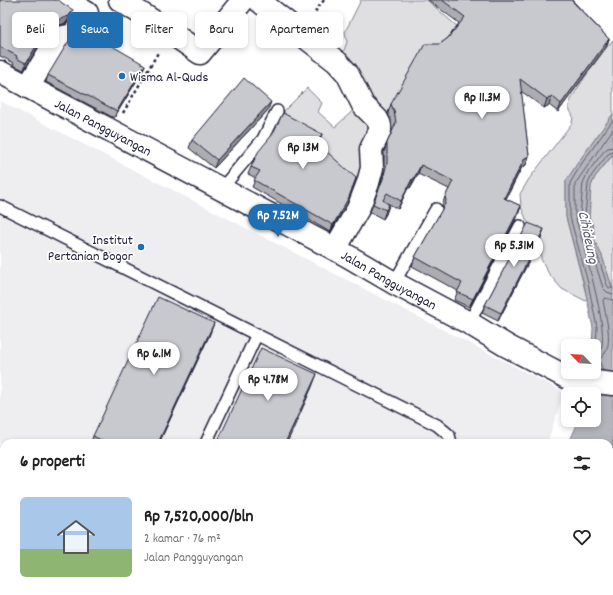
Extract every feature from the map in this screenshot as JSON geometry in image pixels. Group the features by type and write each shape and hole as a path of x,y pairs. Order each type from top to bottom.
{"street":[{"path":"28,87 56,41 62,36 70,36 76,32 87,13 66,0"},
{"path":"120,0 139,12"},
{"path":"187,44 200,53 243,0"},
{"path":"258,0 337,62 347,73 363,105 377,119 380,125 380,130 371,149 372,168 368,183 358,209 335,249"},
{"name":"Jalan Pangguyangan","path":"0,72 112,132 222,188 469,323 507,346 570,379 613,384"}],"lane":[{"path":"222,188 263,139 277,111"},
{"path":"0,206 437,425 449,435 450,439"},
{"path":"394,283 436,209"},
{"path":"469,323 520,226"},
{"path":"208,439 257,334"}],"path":[{"path":"315,12 324,0"},
{"path":"112,132 161,48"}],"shaded area":[{"path":"361,0 427,0 459,28 445,46 422,53 383,121 341,58 347,42 345,32"},
{"path":"613,40 613,114 566,181 566,217 588,302 562,289 549,274 541,259 541,245 538,232 527,221 521,207 520,194 529,179 572,123 573,117 569,107 571,99"},
{"path":"307,88 322,103 318,112 335,127 359,105 377,123 360,191 320,156 324,188 305,221 282,205 319,141 290,125 284,111"},
{"name":"Institut Pertanian Bogor","path":"0,101 561,390 561,401 548,439 0,439"},
{"path":"613,155 613,290 602,256 595,242 593,226 589,217 591,186 595,177"}],"water":[{"name":"Cihideung","path":"613,114 613,154 595,177 591,186 589,217 593,226 595,242 602,256 613,290 613,439 571,439 576,427 601,427 601,387 585,387 587,379 601,379 601,339 592,339 593,328 584,284 566,217 566,181"}],"building":[{"path":"0,0 59,0 73,10 72,12 67,12 67,17 59,19 59,12 12,12 12,48 35,48 26,63 16,58 17,56 0,47"},
{"path":"442,0 571,0 609,39 561,104 552,96 547,99 520,79 529,156 525,158 504,198 521,206 473,299 457,292 462,283 415,257 445,204 445,197 453,181 421,165 401,201 387,193 383,200 389,205 386,210 373,204 383,179 387,163 387,143 396,123 391,104 425,44 440,44 448,38 465,17"},
{"name":"Wisma Al-Quds","path":"67,44 67,48 116,48 145,65 117,111 48,75"},
{"path":"244,78 271,102 217,160 192,140"},
{"path":"283,113 322,134 317,143 356,178 349,197 333,225 254,180 260,171 251,167 258,152 272,135"},
{"path":"528,223 544,229 501,313 485,305"},
{"path":"158,297 214,323 160,439 99,439 93,436"},
{"path":"261,348 317,374 287,439 219,439"}],"place":[{"name":"Wisma Al-Quds","path":"122,76"},
{"name":"Institut Pertanian Bogor","path":"141,247"}]}
